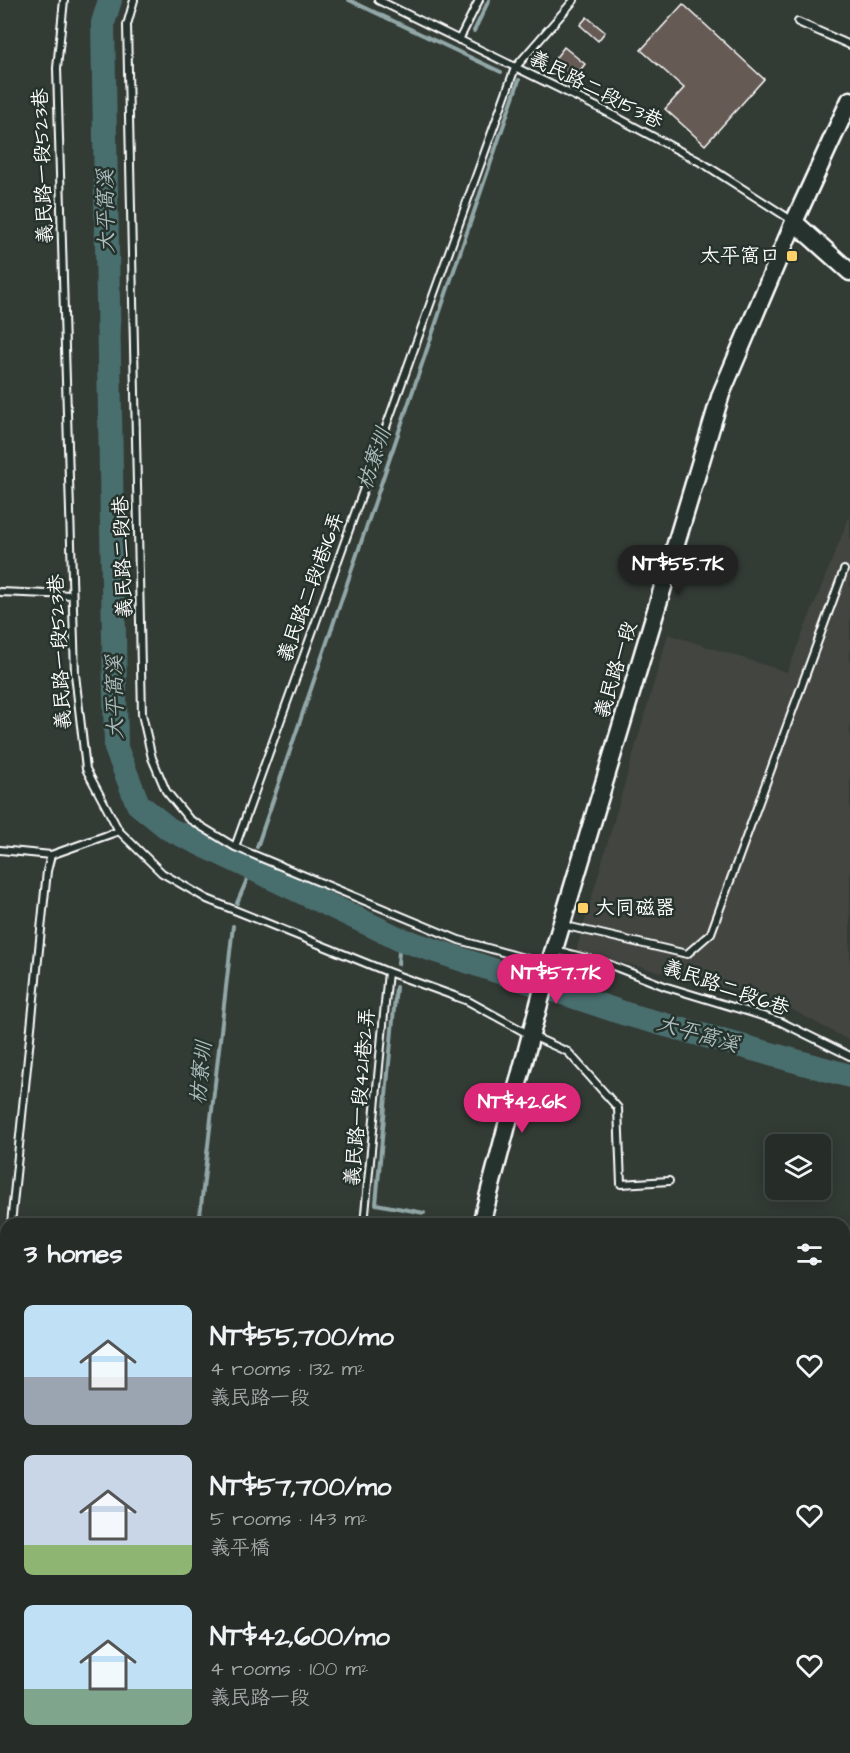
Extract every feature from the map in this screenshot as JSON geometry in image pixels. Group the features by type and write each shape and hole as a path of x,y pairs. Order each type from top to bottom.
{"street":[{"name":"義民路一段","path":"530,1035 722,394 794,222 850,100"},
{"path":"794,222 850,272"},
{"path":"484,1218 530,1035"}],"lane":[{"name":"義民路一段523巷","path":"64,0 57,68 72,595 75,674 86,769 119,831 162,873 207,899 388,972 468,1000 530,1035 568,1052 618,1108 621,1184 669,1182"},
{"name":"義民路二段1巷","path":"134,0 127,25 142,714 152,758 166,791 189,819 235,847 459,940 552,958"},
{"name":"義民路二段153巷","path":"378,0 603,110 705,165 794,222"},
{"path":"459,40 479,0"},
{"path":"515,68 574,0"},
{"path":"798,22 850,45"},
{"name":"義民路二段1巷16弄","path":"235,847 515,68"},
{"path":"562,925 687,954 711,933 844,570"},
{"path":"0,592 72,595"},
{"path":"0,850 51,855 119,831"},
{"path":"12,1218 47,872 51,855"},
{"name":"義民路二段6巷","path":"552,958 608,964 667,987 779,1021 850,1056"},
{"name":"義民路一段421巷2弄","path":"365,1218 388,972"}],"shaded area":[{"path":"850,515 850,1041 776,1001 576,951 668,634 787,672"}],"building":[{"path":"683,4 764,79 705,145 665,109 684,88 641,50"},
{"path":"587,17 605,32 598,41 580,25"},
{"path":"564,47 585,64 572,81 550,65"}],"waterway":[{"name":"大平窩溪","path":"110,0 103,23 116,748 138,804 169,829 400,939 626,1014 850,1076"},
{"path":"349,0 501,72"},
{"name":"枋寮圳","path":"474,31 489,0"},
{"name":"枋寮圳","path":"257,847 519,80"},
{"path":"237,903 252,868"},
{"name":"枋寮圳","path":"200,1218 233,926"},
{"path":"398,964 400,939"},
{"path":"396,987 376,1204 424,1213"}],"place":[{"name":"太平窩口","path":"792,256"},
{"name":"大同磁器","path":"583,908"}]}
